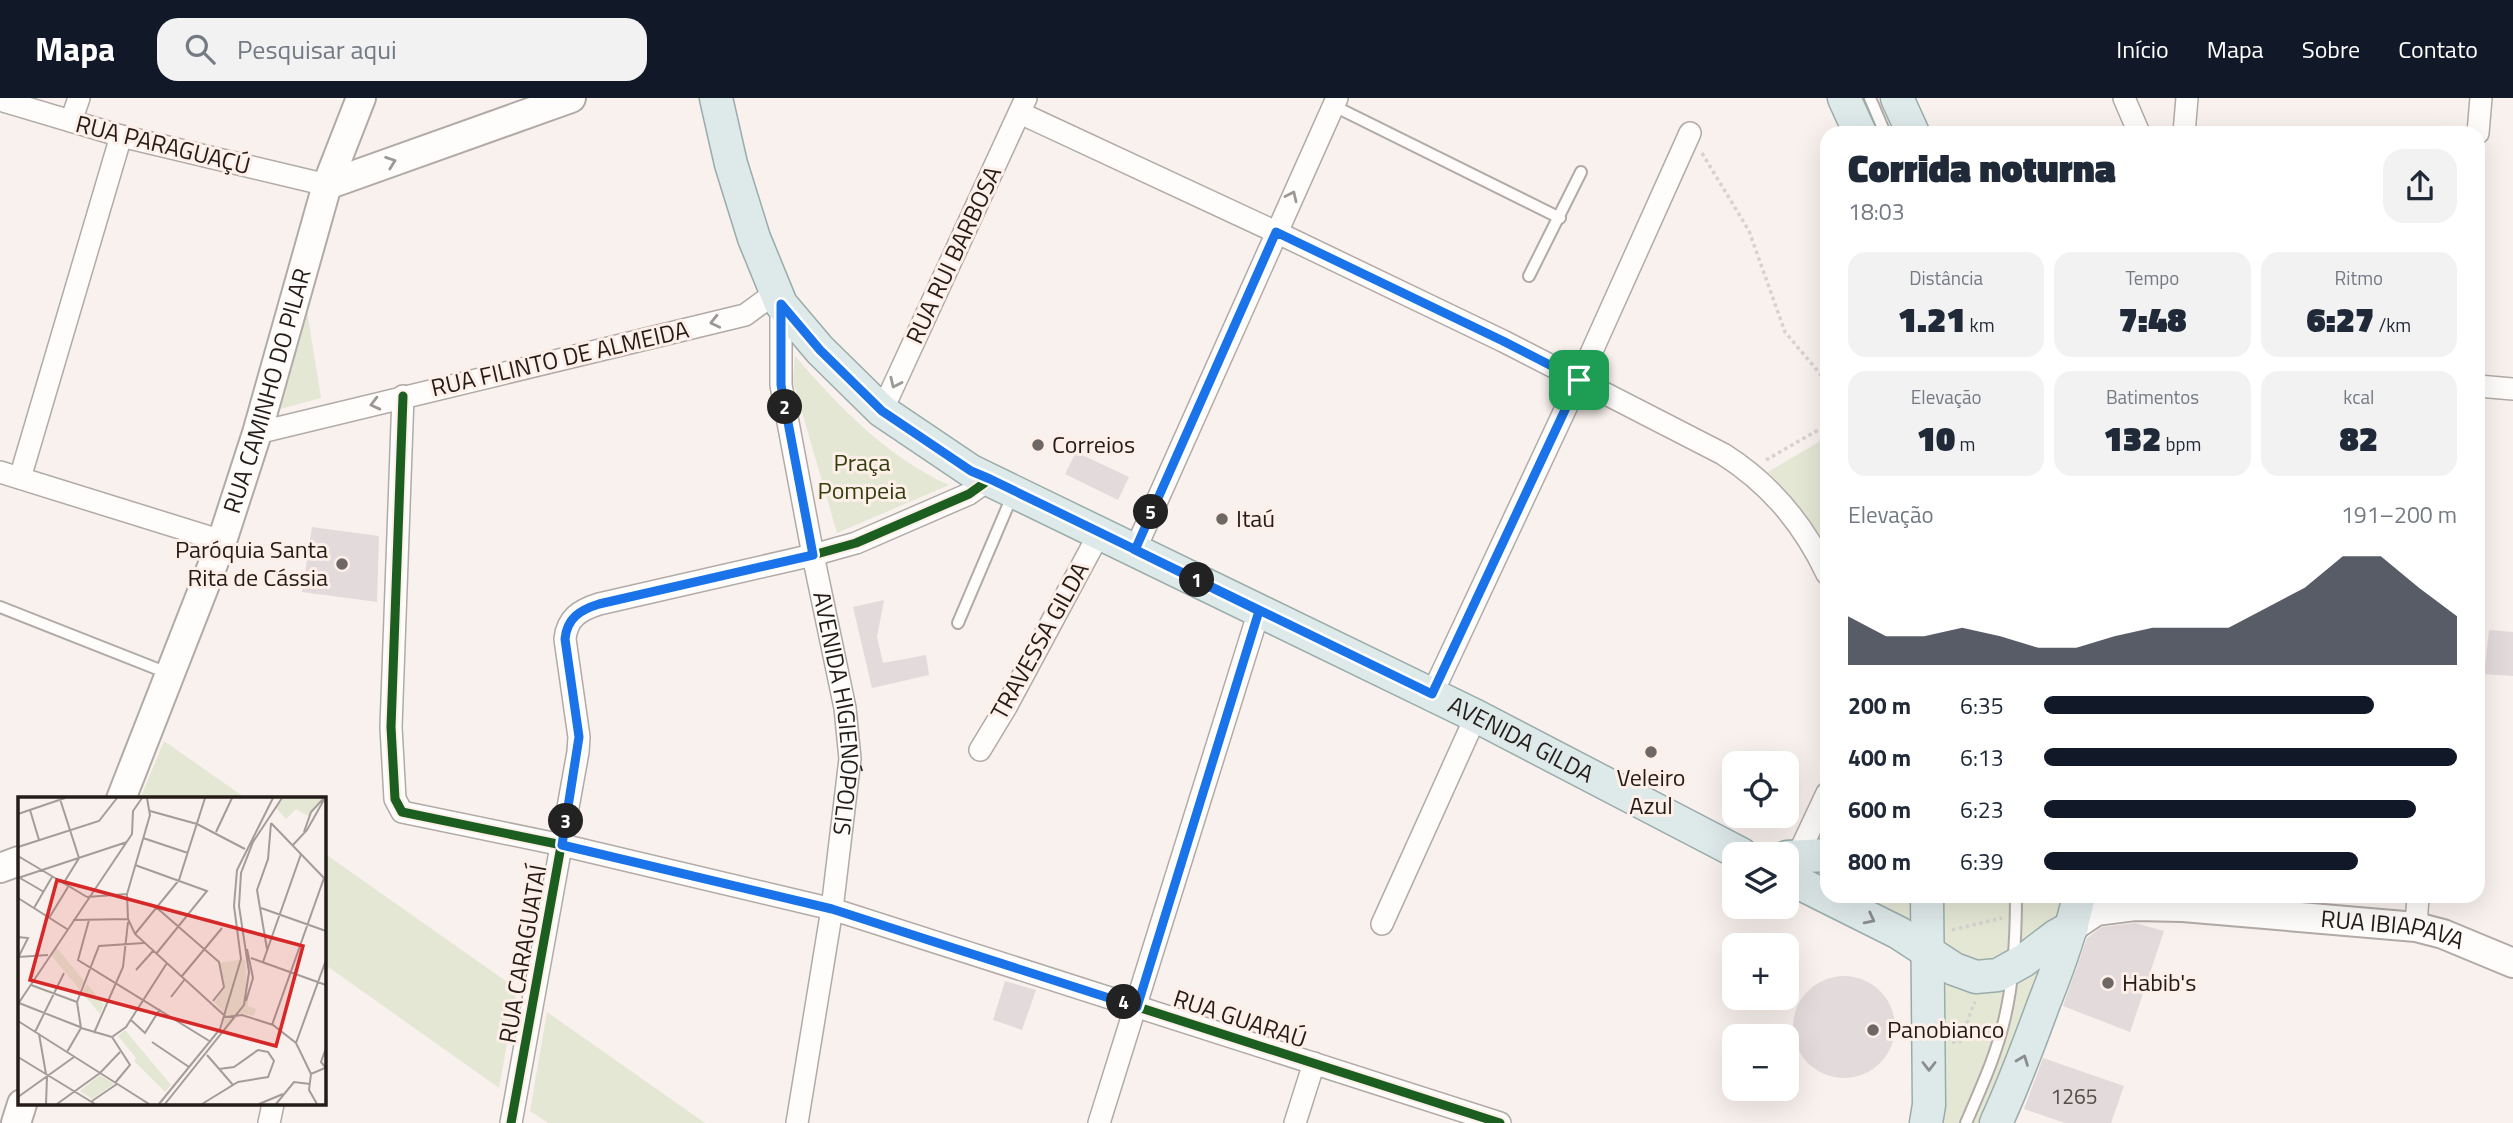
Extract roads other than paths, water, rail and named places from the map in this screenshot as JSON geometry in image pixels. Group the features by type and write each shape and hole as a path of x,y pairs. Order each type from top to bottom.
{"main road":[{"name":"RUA CAMINHO DO PILAR","path":"122,797 222,541 257,433 327,186 361,98"},
{"path":"327,186 571,98"},
{"name":"AVENIDA HIGIENÓPOLIS","path":"716,98 754,238 778,299"},
{"path":"1844,98 1857,126"},
{"path":"1897,98 1910,126"},
{"name":"AVENIDA GILDA","path":"778,299 820,350 882,411 971,471 1432,694 1722,844"},
{"path":"0,868 18,861"},
{"path":"1799,861 1820,876"},
{"path":"1860,903 1965,974 1988,978 1998,975 2010,980 2056,936 2072,928"},
{"path":"1926,1123 1929,1105 1927,903"},
{"path":"1973,1121 2015,1082 2072,928 2077,903"},
{"name":"RUA IBIAPAVA","path":"2072,928 2096,911 2161,903"},
{"name":"RUA IBIAPAVA","path":"2181,903 2416,927 2443,934 2513,962"},
{"path":"16,1123 22,1105"}],"street":[{"path":"71,121 79,98"},
{"path":"2124,98 2136,126"},
{"path":"2185,126 2187,98"},
{"path":"2479,126 2481,98"},
{"name":"RUA PARAGUAÇÚ","path":"0,100 121,136 327,186"},
{"path":"1135,550 1335,102"},
{"path":"1023,106 1503,341 1723,454 1749,470 1780,501 1806,535 1820,561"},
{"name":"RUA RUI BARBOSA","path":"882,411 1023,106"},
{"path":"1432,694 1579,380 1690,133"},
{"path":"121,136 10,475 222,541"},
{"name":"RUA FILINTO DE ALMEIDA","path":"257,433 745,315 778,299"},
{"name":"AVENIDA HIGIENÓPOLIS","path":"778,299 781,385 845,708 850,759 832,909 797,1123"},
{"path":"2485,387 2513,389"},
{"name":"RUA GUARAÚ","path":"403,396 391,727 397,806 402,812 562,845 832,909 1500,1123"},
{"path":"813,555 856,543 969,494 1002,485"},
{"name":"TRAVESSA GILDA","path":"979,750 1006,707 1100,533"},
{"name":"RUA CARAGUATAÍ","path":"511,1123 579,737 567,656 567,625 580,611 599,604 813,555"},
{"path":"1100,1123 1259,611"},
{"path":"1382,924 1476,716"},
{"path":"1799,861 1820,810"},
{"path":"2416,927 2418,903"},
{"path":"1295,1123 1314,1063"},
{"path":"269,1123 273,1105"}],"lane":[{"path":"1870,98 1882,126"},
{"path":"1335,102 1560,218"},
{"path":"1529,276 1581,172"},
{"path":"958,623 1002,485"},
{"path":"0,607 170,674"},
{"path":"1973,1121 2004,1022 2016,903"}],"place":[{"name":"Correios","path":"1038,445"},
{"name":"Itaú","path":"1222,519"},
{"name":"Paróquia Santa Rita de Cássia","path":"342,564"},
{"name":"Veleiro Azul","path":"1651,752"},
{"name":"Habib's","path":"2108,983"},
{"name":"Panobianco","path":"1873,1030"}],"park label":[{"name":"Praça Pompeia","path":"862,477"}]}
